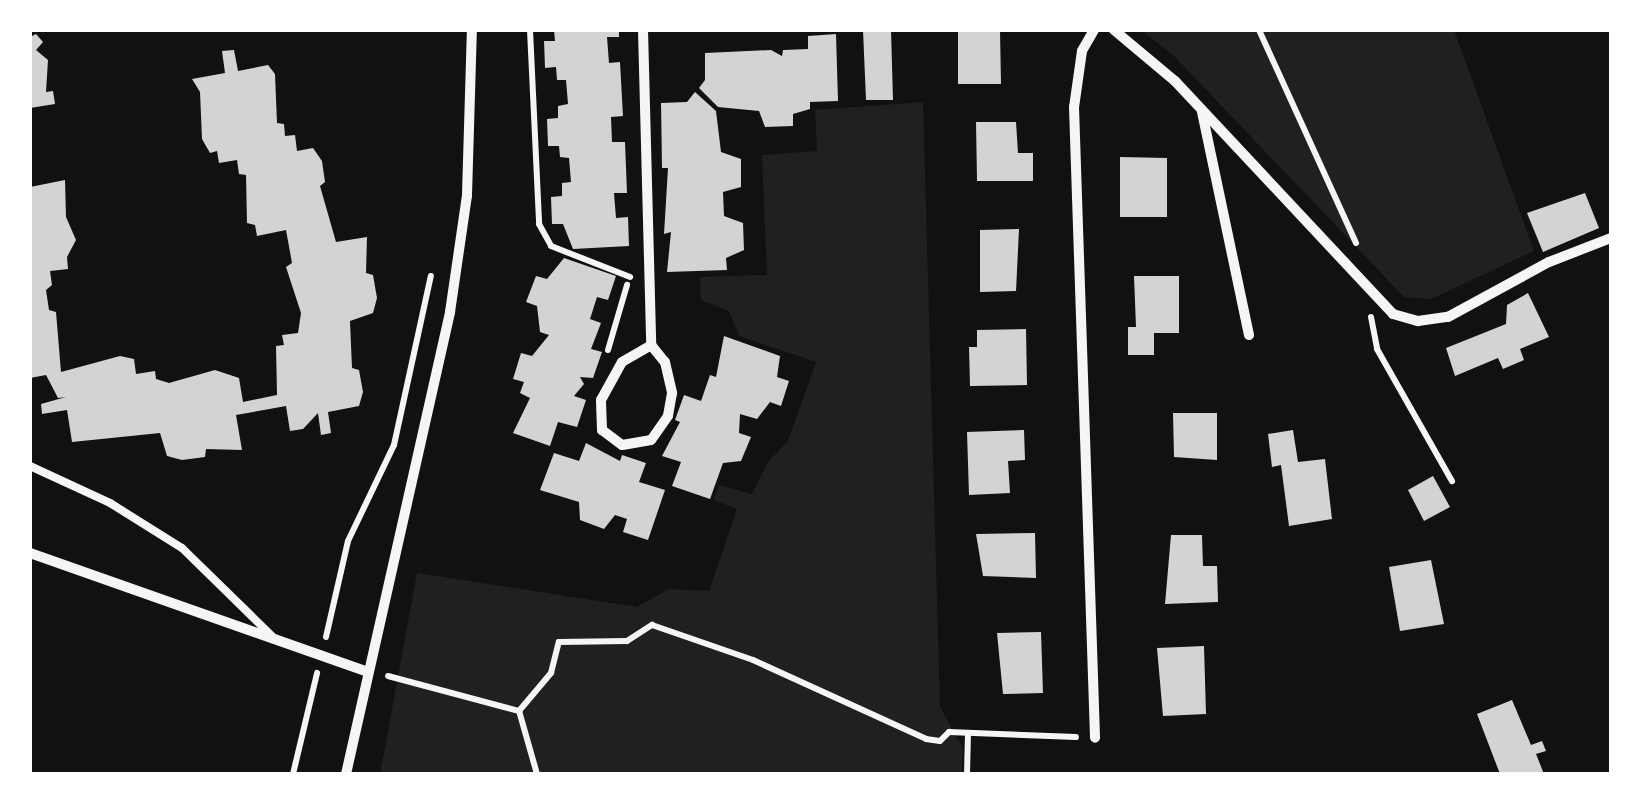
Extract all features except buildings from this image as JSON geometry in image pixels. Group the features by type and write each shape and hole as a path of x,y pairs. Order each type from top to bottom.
{"street":[{"path":"346,774 450,312 467,196 472,30"},
{"path":"643,30 651,345 665,362 672,393 668,416 651,440 622,445 602,430 600,400 618,369 651,345"},
{"path":"1094,30 1082,51 1074,107 1095,738"},
{"path":"1114,30 1201,110 1394,314 1418,321 1448,316 1549,262 1611,238"},
{"path":"1201,110 1249,336"},
{"path":"30,553 367,672"}],"lane":[{"path":"30,466 110,503 182,548 278,641"}],"path":[{"path":"530,30 538,224 552,246 629,278 651,278"},
{"path":"1259,30 1360,253"},
{"path":"293,774 348,541 394,445 432,271"},
{"path":"618,369 608,348 629,278"},
{"path":"1372,292 1377,349 1452,481"},
{"path":"519,711 552,673 560,642 627,641 652,625 753,660 926,739 968,733 1095,738"},
{"path":"367,672 519,711"},
{"path":"519,711 537,774"},
{"path":"967,774 968,733"}],"shaded area":[{"path":"1141,30 1454,30 1534,251 1431,299 1404,297 1173,55"},
{"path":"923,102 940,707 963,748 962,774 380,774 417,573 637,607 669,589 709,591 737,509 714,500 719,485 752,494 768,462 788,441 816,362 739,336 729,311 701,300 700,277 767,275 762,155 817,151 815,110"}]}
